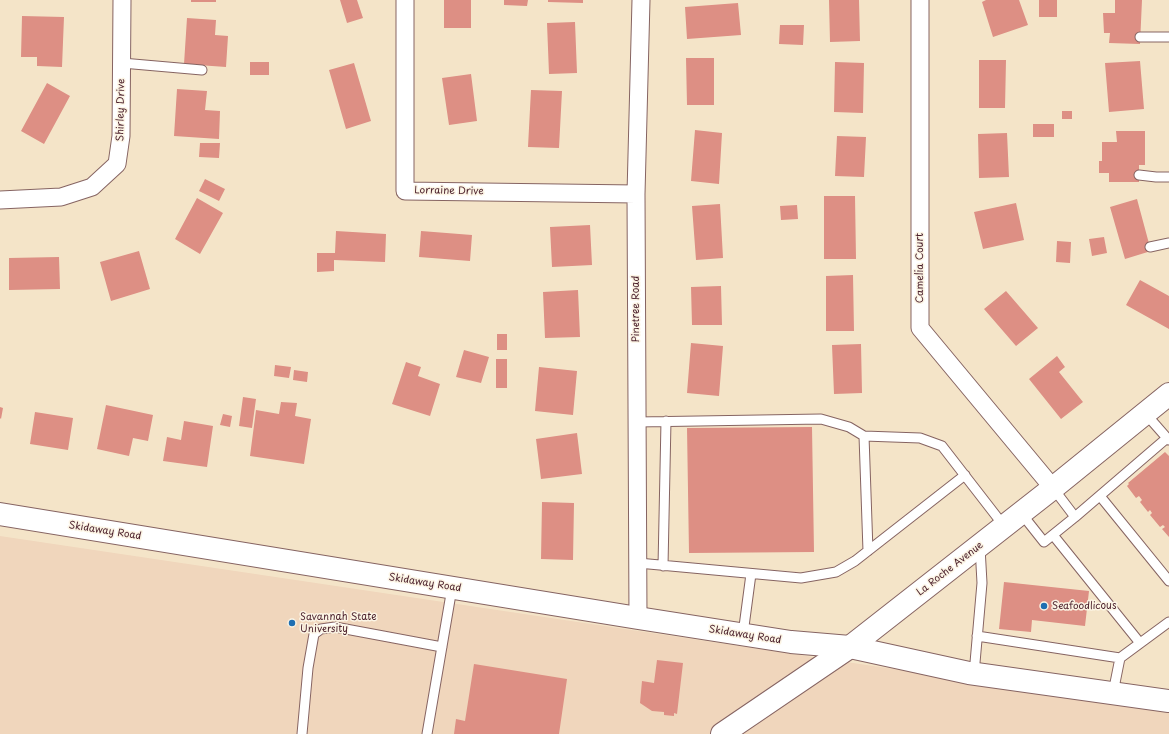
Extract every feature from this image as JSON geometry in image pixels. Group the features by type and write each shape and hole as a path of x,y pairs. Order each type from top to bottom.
{"main road":[{"name":"La Roche Avenue","path":"722,734 850,647 980,546 1169,394"},
{"name":"Skidaway Road","path":"0,514 791,642 850,647 974,674 1169,701"}],"street":[{"name":"Shirley Drive","path":"0,200 61,197 92,188 117,164 121,136 122,0"},
{"name":"Lorraine Drive","path":"405,0 405,191 636,194"},
{"name":"Pinetree Road","path":"638,618 636,194 641,0"},
{"name":"Camelia Court","path":"920,0 920,328 1053,488"}],"lane":[{"path":"1140,37 1169,37"},
{"path":"122,63 202,70"},
{"path":"1139,175 1156,177 1169,176"},
{"path":"1150,247 1169,243"},
{"path":"1021,513 1044,542 1053,535 1168,439 1146,413"},
{"path":"637,422 821,420 849,427 864,436 920,438 942,446 1004,526"},
{"path":"663,566 666,422"},
{"path":"864,436 868,551"},
{"path":"638,563 801,578 836,572 868,551 965,475"},
{"path":"1053,488 1075,517"},
{"path":"1100,496 1169,581"},
{"path":"1053,535 1140,643"},
{"path":"974,674 982,583 980,546"},
{"path":"743,634 751,574"},
{"path":"427,734 452,588"},
{"path":"1113,693 1120,658 1169,622"},
{"path":"302,734 308,668 314,634 321,629 335,627 442,647"},
{"path":"977,636 1120,658"}],"shaded area":[{"name":"Savannah State University","path":"0,536 1169,710 1169,734 0,734"}],"building":[{"path":"191,0 216,0 216,2 191,2"},
{"path":"340,0 357,0 363,18 347,23"},
{"path":"444,0 471,0 471,28 444,28"},
{"path":"504,0 528,0 527,6 504,5"},
{"path":"548,0 583,0 583,3 548,2"},
{"path":"829,0 859,0 860,41 830,42"},
{"path":"986,0 1019,0 1028,25 993,37 982,2"},
{"path":"1039,0 1057,0 1057,17 1039,17"},
{"path":"1115,0 1142,0 1140,44 1109,43 1110,33 1104,33 1103,13 1115,13"},
{"path":"738,3 741,35 687,39 685,7"},
{"path":"22,16 64,17 62,67 37,66 37,57 21,57"},
{"path":"187,18 216,20 215,35 228,36 226,67 184,64"},
{"path":"575,22 577,73 549,74 547,23"},
{"path":"780,25 804,25 803,45 779,44"},
{"path":"686,58 714,58 714,105 687,105"},
{"path":"979,60 1006,60 1005,108 979,108"},
{"path":"1140,61 1144,109 1109,112 1105,63"},
{"path":"250,62 269,62 269,75 250,75"},
{"path":"835,62 864,63 863,113 834,112"},
{"path":"354,63 371,121 346,129 329,70"},
{"path":"471,74 477,121 449,125 442,78"},
{"path":"47,83 70,96 44,144 21,131"},
{"path":"177,89 207,91 205,110 220,111 219,139 174,136"},
{"path":"531,90 562,91 559,148 528,147"},
{"path":"1062,111 1072,111 1072,119 1062,119"},
{"path":"1033,124 1054,124 1054,137 1033,137"},
{"path":"695,130 722,133 719,184 691,181"},
{"path":"1116,131 1145,131 1145,165 1139,165 1139,182 1109,182 1109,173 1099,173 1099,161 1102,161 1102,142 1117,142"},
{"path":"1007,133 1009,177 979,178 978,134"},
{"path":"837,136 866,137 864,177 835,176"},
{"path":"200,143 220,143 219,158 199,157"},
{"path":"205,179 225,189 219,201 199,191"},
{"path":"824,196 855,196 856,259 824,259"},
{"path":"197,198 223,213 200,254 175,239"},
{"path":"1137,199 1151,251 1125,259 1110,207"},
{"path":"1016,203 1024,240 983,249 974,212"},
{"path":"720,204 723,258 696,260 692,206"},
{"path":"797,205 798,219 781,220 780,206"},
{"path":"590,225 592,265 552,267 550,227"},
{"path":"336,231 386,234 385,262 334,260 334,271 317,272 317,253 335,253"},
{"path":"421,231 472,235 470,261 419,257"},
{"path":"1104,237 1107,253 1092,256 1089,239"},
{"path":"1057,241 1071,242 1070,263 1056,262"},
{"path":"139,251 150,289 111,301 100,262"},
{"path":"59,257 60,289 9,290 9,258"},
{"path":"853,275 854,331 826,331 826,276"},
{"path":"1140,280 1169,296 1169,329 1126,305"},
{"path":"721,286 722,325 692,325 691,287"},
{"path":"578,290 580,337 545,338 543,292"},
{"path":"1006,291 1038,328 1016,346 984,309"},
{"path":"497,334 507,334 507,350 497,350"},
{"path":"691,343 723,346 719,396 687,393"},
{"path":"861,344 862,393 834,394 832,345"},
{"path":"464,350 489,357 481,383 456,377"},
{"path":"1057,356 1065,367 1059,372 1083,402 1061,419 1029,379"},
{"path":"496,359 507,359 507,388 496,388"},
{"path":"406,362 421,367 418,376 440,384 430,416 392,404"},
{"path":"275,365 291,367 289,378 274,376"},
{"path":"539,367 577,371 573,415 535,411"},
{"path":"294,370 308,372 307,382 293,380"},
{"path":"243,397 256,399 252,428 239,426"},
{"path":"281,402 297,403 295,416 311,419 304,464 250,456 256,410 279,414"},
{"path":"106,405 153,415 148,441 133,438 129,456 97,449"},
{"path":"0,407 3,408 1,419 0,418"},
{"path":"35,412 73,418 68,450 30,444"},
{"path":"223,414 232,416 230,427 220,425"},
{"path":"184,421 213,426 207,467 163,461 167,437 181,440"},
{"path":"812,427 814,552 689,553 687,428"},
{"path":"577,433 582,474 541,479 536,439"},
{"path":"1165,452 1169,456 1169,537 1162,529 1165,527 1163,525 1160,527 1150,515 1152,513 1150,510 1148,512 1140,502 1142,500 1139,496 1136,498 1127,486 1129,484 1128,483"},
{"path":"542,502 574,503 573,560 541,559"},
{"name":"Seafoodlicous","path":"1004,582 1089,591 1085,626 1032,620 1031,632 999,629"},
{"path":"657,660 683,663 677,714 674,713 674,716 664,715 664,712 652,711 640,703 642,681 654,683"},
{"path":"474,664 567,679 559,734 454,734 456,719 465,721"}],"place":[{"name":"Seafoodlicous","path":"1044,606"},
{"name":"Savannah State University","path":"292,623"}]}
